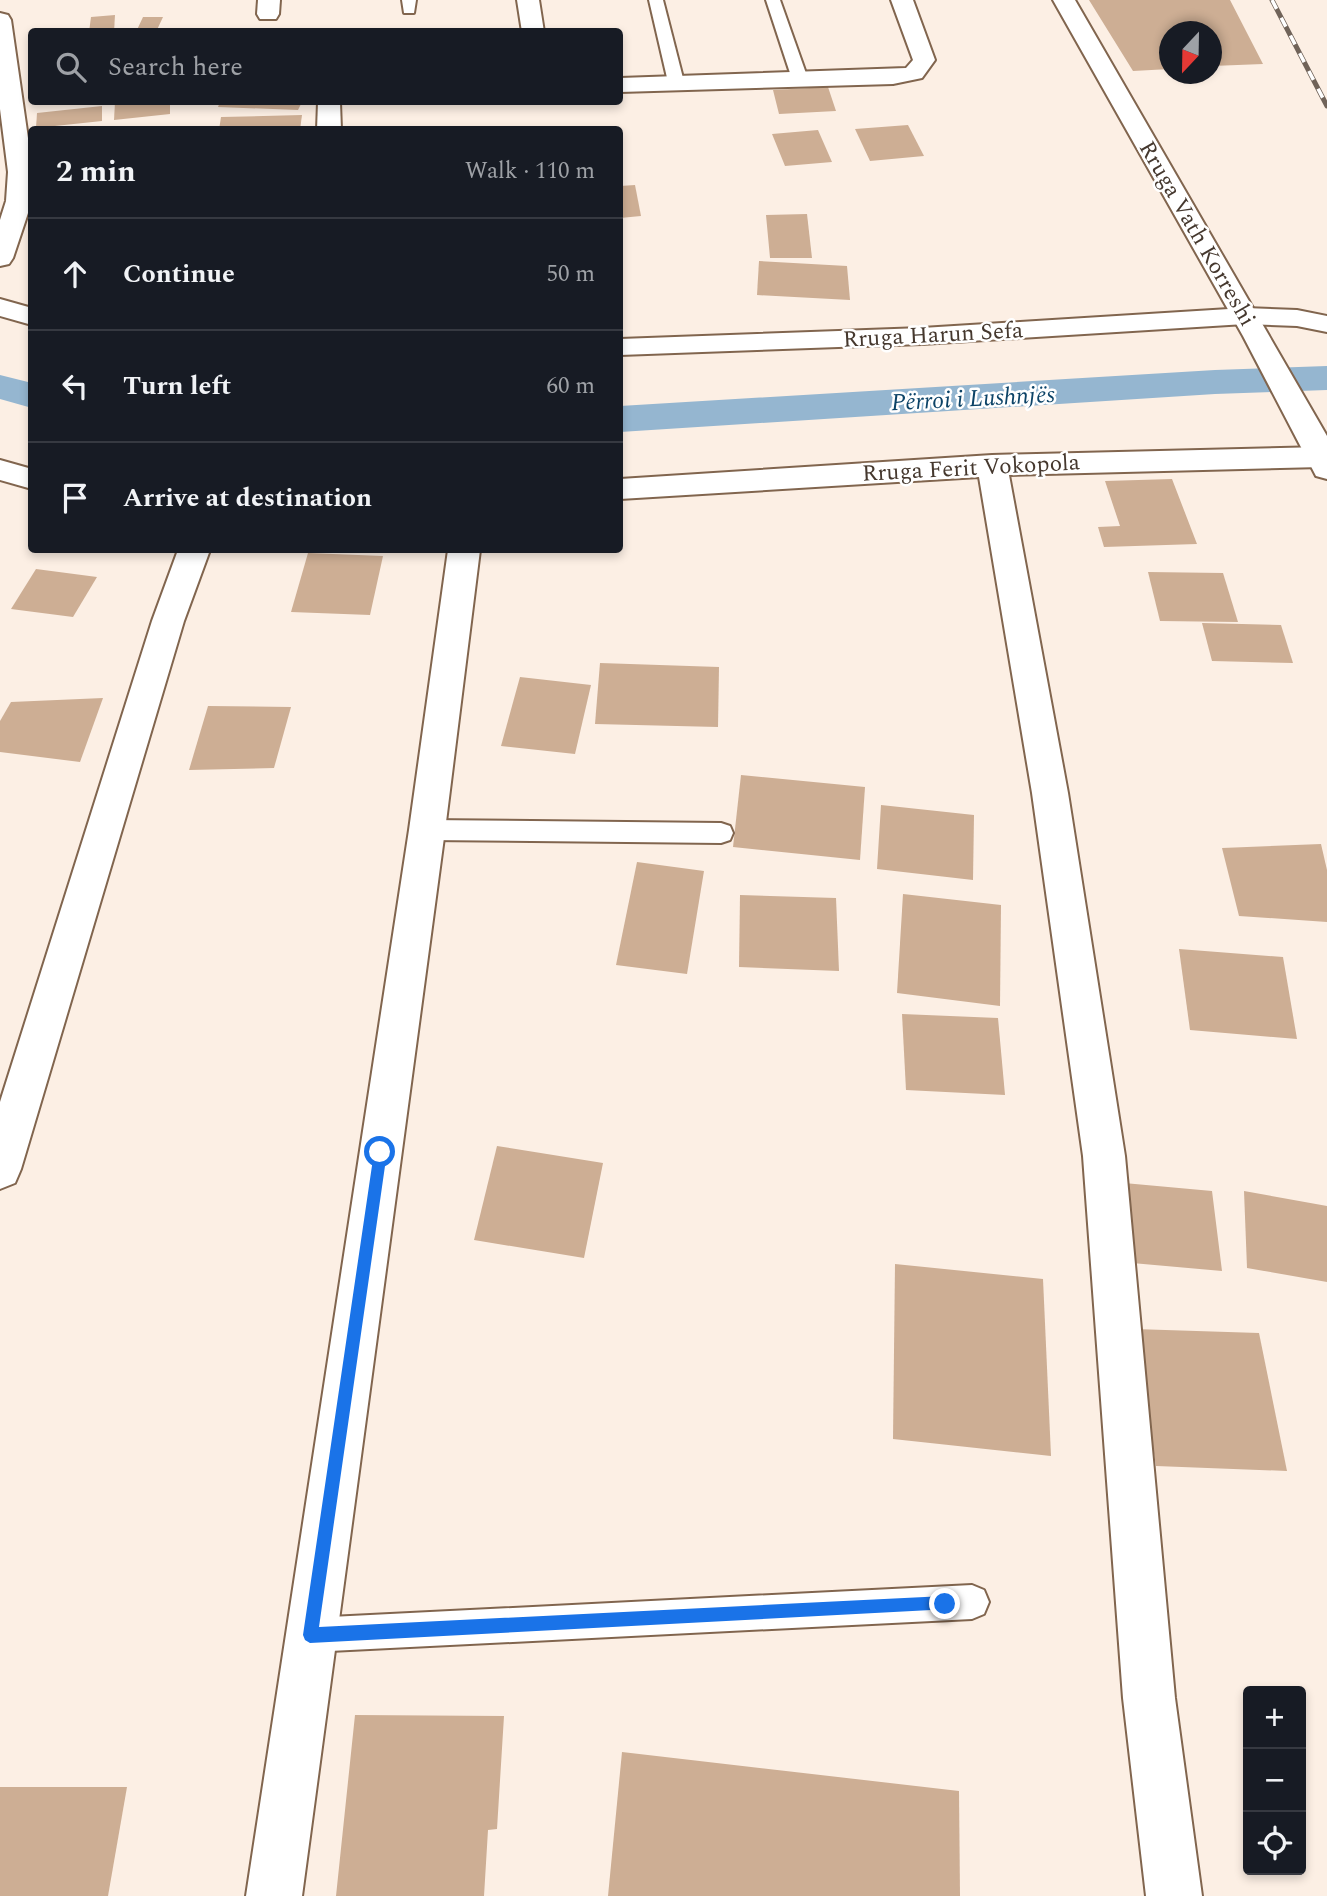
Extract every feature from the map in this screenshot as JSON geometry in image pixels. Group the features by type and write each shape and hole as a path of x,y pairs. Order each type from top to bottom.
{"street":[{"path":"528,0 532,28"},
{"path":"623,85 893,77 914,73 924,60 902,0"},
{"name":"Rruga Vath Korreshi","path":"1064,0 1251,326 1320,454"},
{"path":"0,20 20,172 19,201 0,258"},
{"path":"329,126 330,105"},
{"path":"0,307 28,316"},
{"name":"Rruga Harun Sefa","path":"623,347 1251,326 1297,318 1327,324"},
{"name":"Rruga Ferit Vokopola","path":"623,489 992,465 1320,454"},
{"path":"992,465 1050,793 1104,1156 1149,1698 1174,1896"},
{"path":"0,470 28,479"},
{"path":"0,1169 168,621 193,553"},
{"path":"274,1896 427,830 464,553"}],"lane":[{"path":"656,0 676,82"},
{"path":"773,0 800,79"},
{"path":"427,830 721,833"},
{"path":"310,1635 972,1602"}],"building":[{"path":"1089,0 1230,0 1263,64 1222,66 1222,21 1159,21 1159,70 1133,71"},
{"path":"115,15 114,28 90,28 91,17"},
{"path":"143,17 163,17 158,28 138,28"},
{"path":"828,87 836,111 779,114 773,90"},
{"path":"115,105 170,105 170,114 114,120"},
{"path":"219,105 300,105 298,110 218,107"},
{"path":"102,106 102,121 36,126 37,113"},
{"path":"302,115 301,126 220,126 221,117"},
{"path":"908,125 924,156 870,161 855,129"},
{"path":"818,130 832,162 785,166 772,134"},
{"path":"635,185 641,216 623,218 623,186"},
{"path":"807,214 812,258 770,258 766,215"},
{"path":"759,261 847,266 850,300 757,295"},
{"path":"1172,479 1197,544 1104,547 1098,527 1120,526 1105,481"},
{"path":"308,553 383,556 370,615 291,612"},
{"path":"36,569 97,577 73,617 11,609"},
{"path":"1148,572 1223,573 1238,622 1160,621"},
{"path":"1202,623 1281,625 1293,663 1212,661"},
{"path":"600,663 719,667 718,727 595,724"},
{"path":"520,677 591,685 575,754 501,746"},
{"path":"103,698 80,762 0,752 0,721 11,702"},
{"path":"208,706 291,707 274,768 189,770"},
{"path":"741,775 865,787 860,860 733,847"},
{"path":"881,805 974,815 973,880 877,869"},
{"path":"1321,844 1327,870 1327,922 1239,916 1222,848"},
{"path":"637,862 704,871 687,974 616,965"},
{"path":"903,894 1001,905 1000,1006 897,993"},
{"path":"740,895 836,898 839,971 739,967"},
{"path":"1179,949 1283,957 1297,1039 1190,1030"},
{"path":"902,1014 998,1018 1005,1095 906,1090"},
{"path":"497,1146 603,1163 584,1258 474,1240"},
{"path":"1124,1183 1212,1191 1222,1271 1132,1263"},
{"path":"1244,1191 1327,1206 1327,1282 1247,1268"},
{"path":"895,1264 1043,1279 1051,1456 893,1439"},
{"path":"1134,1329 1259,1333 1287,1471 1156,1466"},
{"path":"355,1715 504,1716 497,1829 488,1830 484,1896 336,1896"},
{"path":"622,1752 959,1791 960,1896 608,1896"},
{"path":"0,1787 127,1787 108,1896 0,1896"}],"waterway":[{"name":"Përroi i Lushnjës","path":"623,419 1215,382 1327,378"},
{"name":"Përroi i Lushnjës","path":"0,387 28,395"}],"railway":[{"path":"1272,0 1327,106"}],"route":[{"path":"380,1152 310,1635 945,1604"}]}
